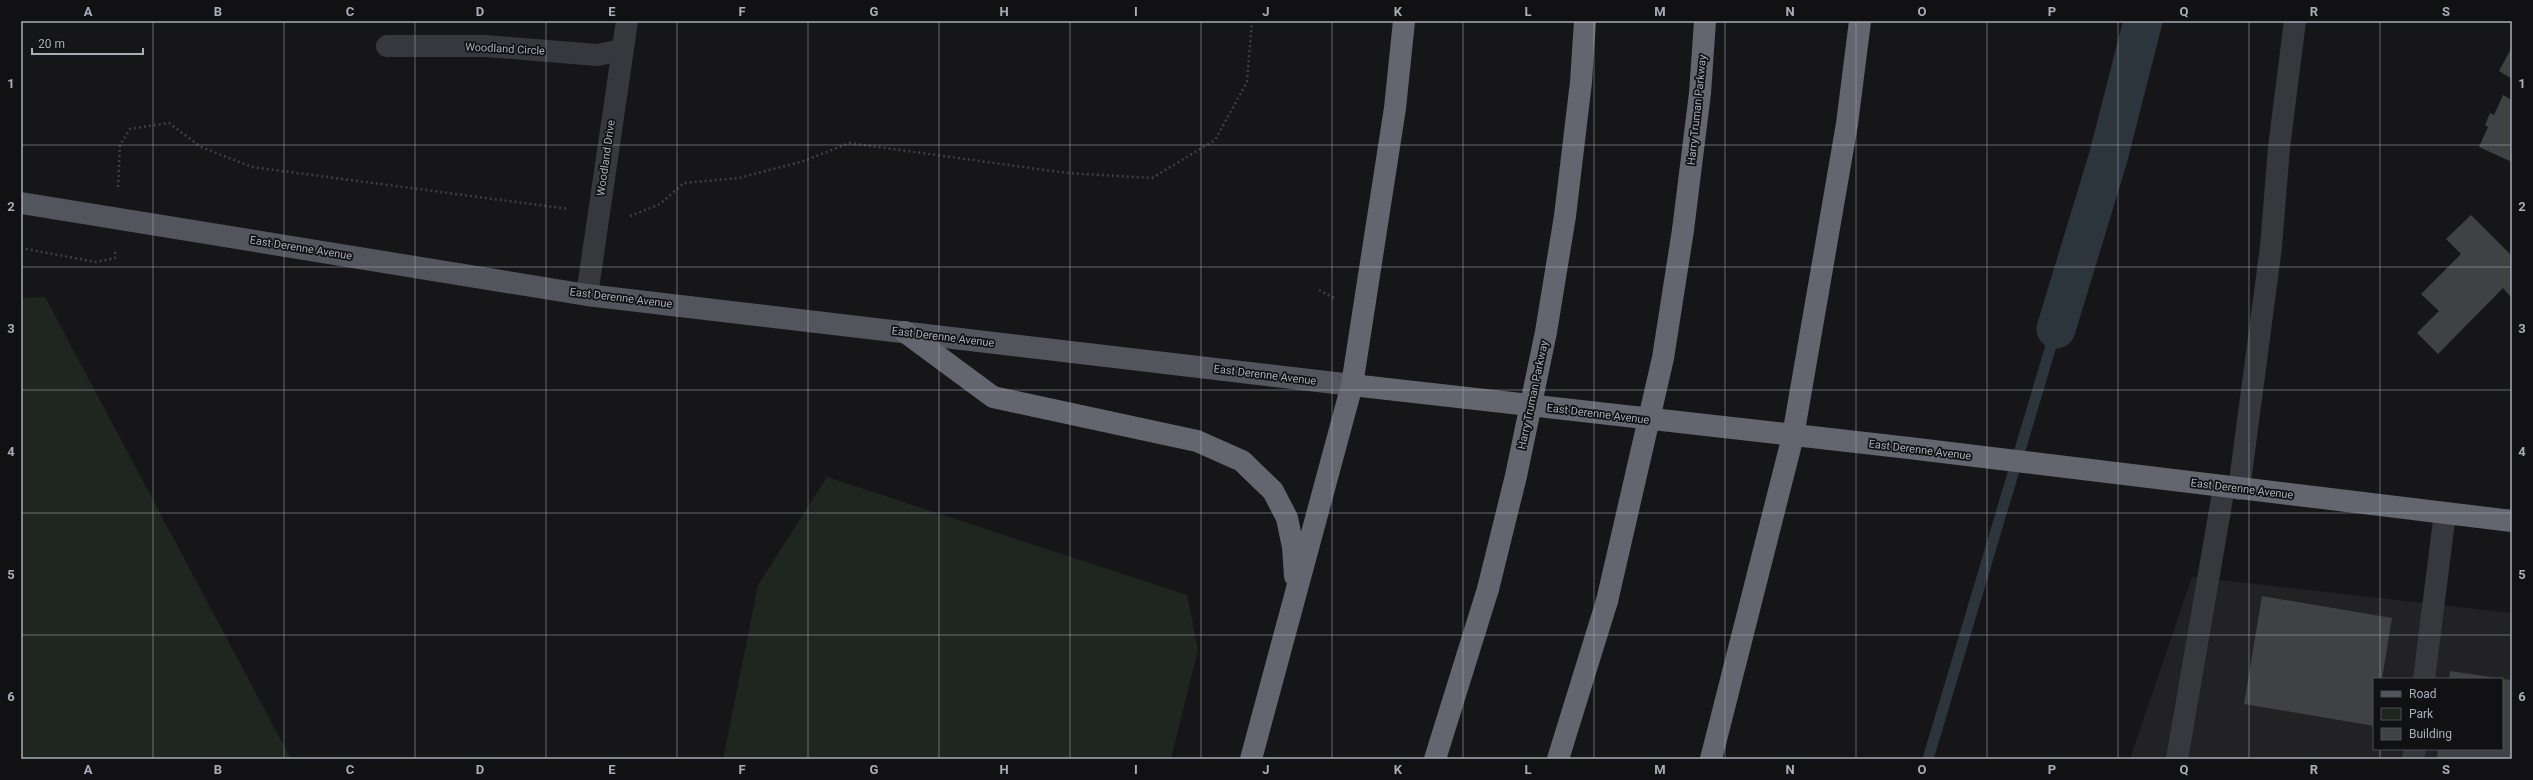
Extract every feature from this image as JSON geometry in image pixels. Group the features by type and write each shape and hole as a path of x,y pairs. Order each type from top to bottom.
{"highway":[{"path":"1251,759 1352,385 1395,108 1404,21"},
{"name":"Harry Truman Parkway","path":"1435,759 1488,589 1516,476 1546,332 1565,216 1581,82 1585,21"},
{"name":"Harry Truman Parkway","path":"1558,759 1606,601 1662,358 1683,230 1700,93 1705,21"},
{"path":"1711,759 1793,436 1847,124 1860,21"},
{"path":"906,332 993,397 1197,441 1242,461 1273,490 1287,518 1293,547 1296,594"},
{"name":"East Derenne Avenue","path":"1352,385 1909,448 2512,521"}],"main road":[{"name":"East Derenne Avenue","path":"21,203 587,295 1352,385"}],"street":[{"name":"Woodland Drive","path":"587,295 627,21"},
{"path":"2177,759 2231,488 2271,247 2279,147 2295,21"},
{"name":"Woodland Circle","path":"387,46 486,46 597,55 622,50"},
{"path":"2424,678 2445,513"}],"shaded area":[{"path":"2192,577 2512,613 2512,759 2130,759"}],"green space":[{"path":"45,297 291,759 21,759 21,298"},
{"path":"827,477 1187,595 1198,650 1171,759 723,759 758,585"}],"building":[{"path":"2512,47 2512,79 2499,71"},
{"path":"2503,95 2512,100 2512,162 2479,147 2488,127 2485,125 2490,113 2494,115"},
{"path":"2471,215 2512,256 2512,294 2510,296 2503,288 2438,354 2417,333 2439,311 2421,294 2461,254 2446,239"},
{"path":"2262,596 2392,618 2382,678 2373,678 2373,726 2244,704"},
{"path":"2450,671 2498,678 2449,678"},
{"path":"2503,679 2512,680 2512,759 2437,759 2438,750 2503,750"}],"waterway":[{"path":"2056,329 2108,158 2143,21"},
{"path":"1928,759 2056,329"}]}
